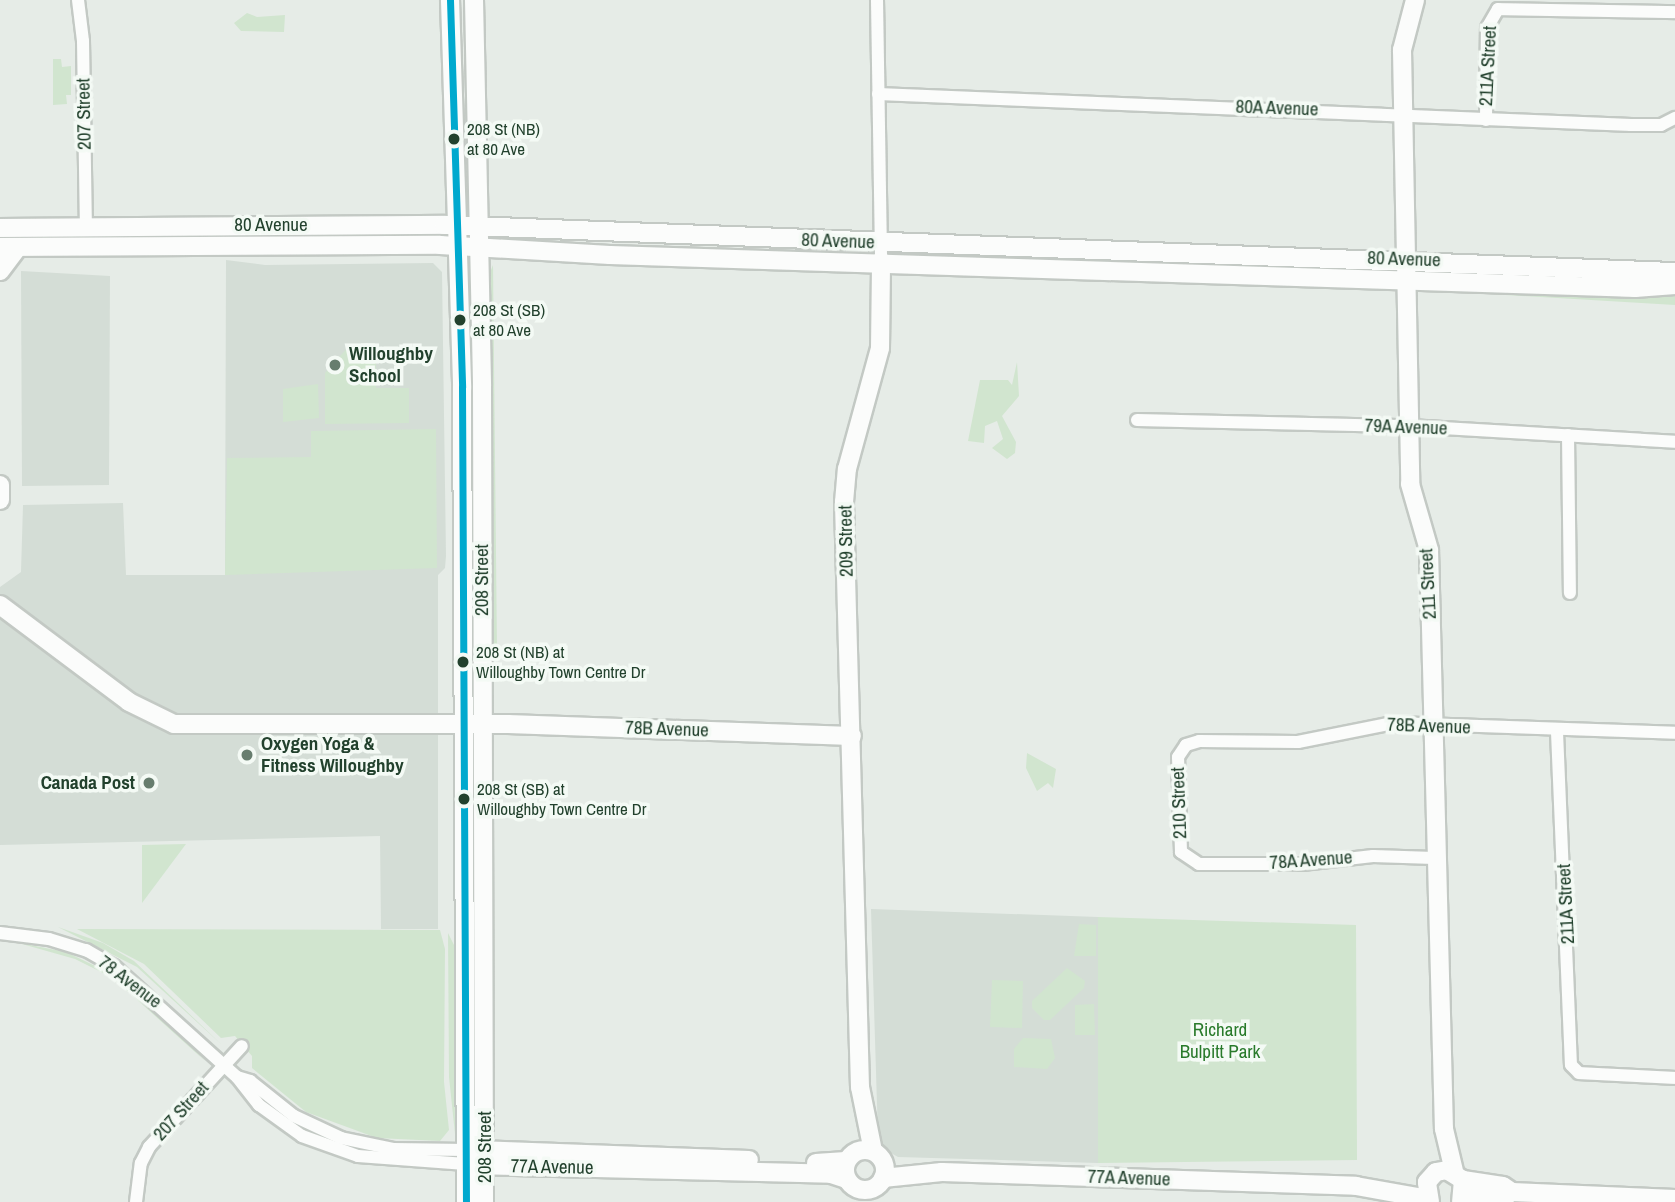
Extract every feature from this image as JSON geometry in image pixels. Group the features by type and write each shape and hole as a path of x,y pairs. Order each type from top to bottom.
{"main road":[{"name":"208 Street","path":"450,0 458,226 466,1202"},
{"name":"208 Street","path":"474,0 480,247 484,1202"},
{"name":"211 Street","path":"1415,0 1402,50 1410,484 1429,550 1434,858 1445,1176"},
{"name":"80 Avenue","path":"0,228 458,226 1406,259 1675,272"},
{"name":"80 Avenue","path":"9,247 458,246 1635,288 1675,285"},
{"path":"0,271 9,247"},
{"name":"209 Street","path":"852,1176 860,1087 844,502 847,469 880,348 881,261"},
{"path":"0,485 0,500"},
{"name":"78B Avenue","path":"0,605 129,702 174,724 461,723 852,736"},
{"name":"209 Street","path":"860,1087 877,1176"},
{"name":"77A Avenue","path":"466,1157 852,1176"},
{"name":"77A Avenue","path":"877,1176 942,1172 1375,1187 1445,1176 1503,1186 1512,1192 1607,1199 1675,1199"},
{"path":"852,1176 877,1176"},
{"path":"852,1176 877,1176"},
{"path":"1429,1200 1445,1176 1462,1200"},
{"name":"77A Avenue","path":"1375,1187 1429,1200"},
{"name":"77A Avenue","path":"1462,1200 1503,1198 1512,1192"}],"street":[{"name":"207 Street","path":"78,0 83,41 86,228"},
{"name":"209 Street","path":"877,0 881,261"},
{"name":"211A Street","path":"1486,120 1488,28 1493,13 1511,7 1675,12"},
{"name":"80A Avenue","path":"878,94 1402,114 1486,120 1661,125 1675,118"},
{"name":"79A Avenue","path":"1137,420 1409,426 1675,442"},
{"path":"1568,435 1570,593"},
{"name":"78B Avenue","path":"1186,745 1199,741 1298,742 1372,725 1432,725 1557,732 1675,733"},
{"name":"211A Street","path":"1557,732 1571,1065 1579,1073 1675,1078"},
{"name":"210 Street","path":"1186,745 1178,757 1181,852 1188,860"},
{"name":"78A Avenue","path":"1188,860 1199,864 1289,864 1373,856 1434,858"},
{"name":"78 Avenue","path":"0,933 49,939 86,950 114,965 237,1077 250,1081 294,1116 341,1138 393,1149 466,1157"},
{"name":"207 Street","path":"135,1202 141,1163 149,1147 242,1046"}],"shaded area":[{"path":"226,260 265,265 433,263 442,272 446,556 445,568 438,575 438,929 381,929 380,836 0,845 0,587 21,572 23,505 123,503 126,575 225,575"},
{"path":"21,271 110,276 109,485 22,486"},
{"path":"871,909 1098,917 1098,1163 898,1157 882,1148 878,1137"}],"green space":[{"path":"247,13 257,17 285,15 284,32 241,31 234,23"},
{"path":"53,59 61,59 62,67 71,66 71,95 66,95 67,104 53,105"},
{"path":"493,265 496,659 492,659 489,275"},
{"path":"1434,288 1675,295 1675,305 1422,290"},
{"path":"349,346 376,346 376,388 409,388 409,423 325,424 325,373"},
{"path":"1017,362 1019,396 1002,416 1016,442 1015,453 1007,459 992,448 1003,439 997,421 985,426 984,443 968,441 980,380 1008,380 1012,385"},
{"path":"318,384 319,418 283,422 283,389"},
{"path":"436,429 437,568 225,575 227,458 311,457 311,431"},
{"path":"1027,753 1056,769 1053,788 1048,783 1037,791 1026,768"},
{"path":"186,844 142,903 142,845"},
{"name":"Richard Bulpitt Park","path":"1098,917 1356,925 1357,1160 1098,1163"},
{"path":"1079,924 1096,925 1096,956 1074,956"},
{"path":"58,927 103,943 134,961 222,1045 137,967"},
{"path":"77,929 440,930 445,949 444,1082 449,1130 440,1141 377,1138 306,1112 252,1068 252,1056 235,1036 221,1038 144,964"},
{"path":"448,933 454,945 455,1134 449,1077"},
{"path":"15,942 66,952 112,974 146,999 205,1061 113,978 75,959"},
{"path":"1067,968 1085,981 1084,988 1050,1020 1044,1020 1032,1008 1032,1001"},
{"path":"992,980 1023,981 1022,1028 990,1027"},
{"path":"1094,1004 1095,1035 1075,1035 1075,1005"},
{"path":"1023,1038 1051,1039 1055,1058 1047,1069 1014,1067 1014,1049"}],"transit line":[{"path":"450,0 462,387 466,1202"}],"place":[{"name":"208 St (NB) at 80 Ave","path":"454,139"},
{"name":"208 St (SB) at 80 Ave","path":"460,320"},
{"name":"Willoughby School","path":"335,365"},
{"name":"208 St (NB) at Willoughby Town Centre Dr","path":"463,662"},
{"name":"Oxygen Yoga & Fitness Willoughby","path":"247,755"},
{"name":"Canada Post","path":"149,783"},
{"name":"208 St (SB) at Willoughby Town Centre Dr","path":"464,799"}]}
